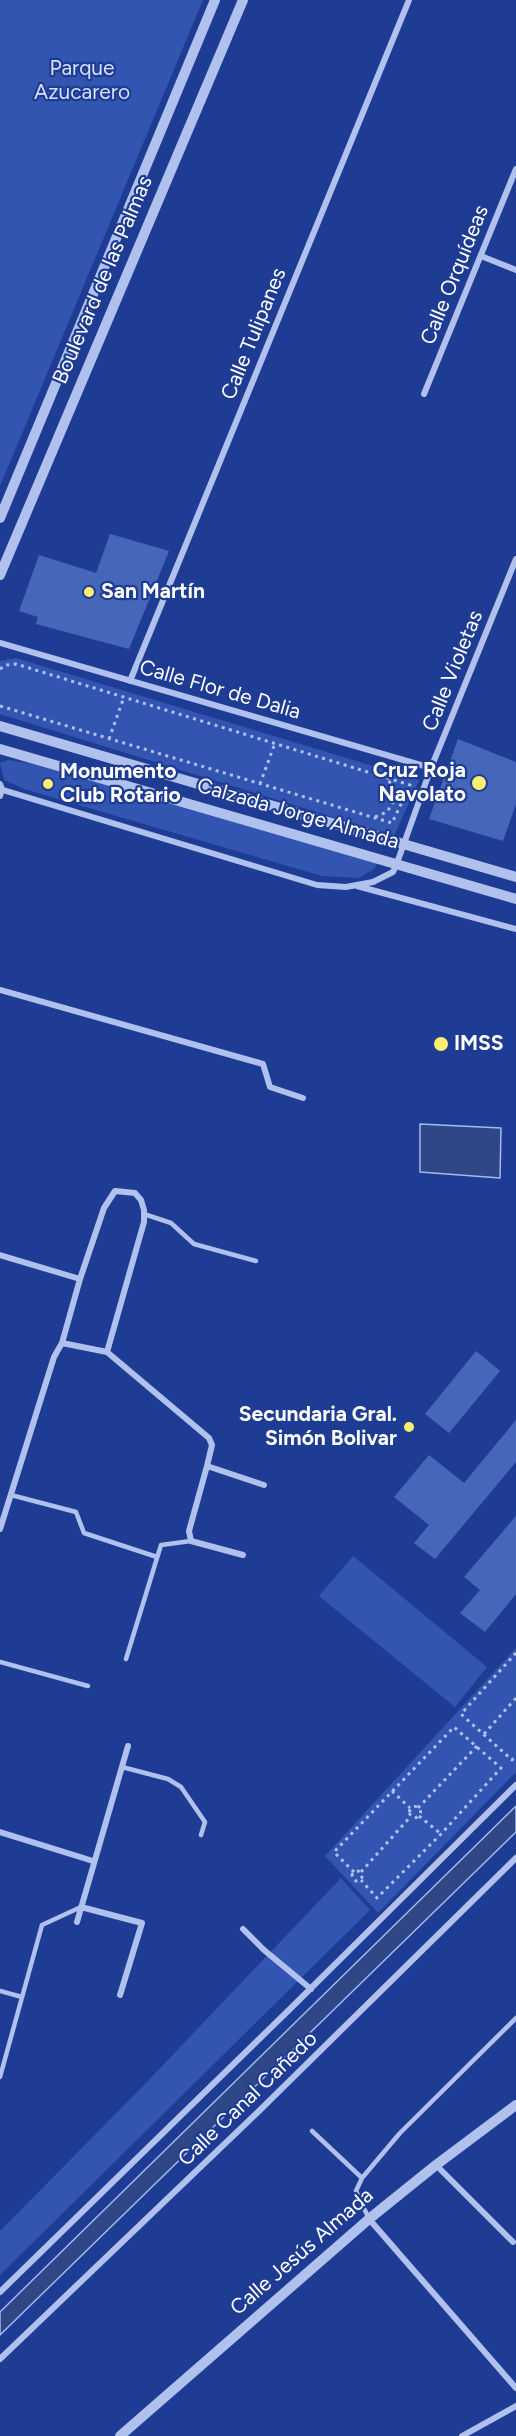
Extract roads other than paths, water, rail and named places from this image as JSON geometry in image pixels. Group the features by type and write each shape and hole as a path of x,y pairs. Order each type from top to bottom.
{"street":[{"name":"Boulevard de las Palmas","path":"0,518 215,0"},
{"name":"Boulevard de las Palmas","path":"0,575 243,0"},
{"name":"Calle Tulipanes","path":"130,681 409,0"},
{"name":"Calle Orquídeas","path":"424,394 516,169"},
{"path":"481,256 516,270"},
{"name":"Calle Violetas","path":"397,863 431,768 516,559"},
{"name":"Calle Flor de Dalia","path":"0,643 431,768"},
{"name":"Calzada Jorge Almada","path":"0,726 516,877"},
{"name":"Calzada Jorge Almada","path":"0,749 516,898"},
{"path":"0,789 122,824 280,875 317,885 356,886 516,929"},
{"path":"356,886 373,882 393,872 397,863"},
{"path":"0,990 263,1064 270,1087 303,1098"},
{"path":"0,1529 104,1208 115,1191 135,1193 141,1200 144,1222 107,1352"},
{"path":"0,1255 80,1279"},
{"path":"62,1343 107,1352 209,1438 212,1445 189,1531 191,1541 243,1555"},
{"path":"207,1466 264,1485"},
{"path":"77,1922 128,1746"},
{"path":"0,2292 311,1989 516,1785"},
{"path":"0,1832 93,1861"},
{"name":"Calle Canal Cañedo","path":"0,2360 260,2110 516,1858"},
{"path":"81,1907 142,1923 120,1995"},
{"path":"243,1929 264,1950 311,1989"},
{"name":"Calle Jesús Almada","path":"120,2436 369,2219 516,2105"},
{"path":"436,2165 513,2242"},
{"path":"369,2219 516,2388"},
{"path":"462,2436 516,2406"}],"lane":[{"path":"144,1214 171,1223 194,1244 256,1261"},
{"path":"10,1495 76,1512 84,1533 157,1557"},
{"path":"126,1659 161,1545 191,1541"},
{"path":"0,1662 88,1686"},
{"path":"122,1767 168,1779 181,1787 205,1822 201,1835"},
{"path":"0,2077 42,1925 81,1907"},
{"path":"0,1991 22,1997"},
{"path":"369,2219 356,2191 362,2178 400,2133 516,2018"},
{"path":"312,2131 362,2178"}],"place":[{"name":"San Martín","path":"89,592"},
{"name":"Cruz Roja Navolato","path":"479,783"},
{"name":"Monumento Club Rotario","path":"48,784"},
{"name":"IMSS","path":"441,1044"},
{"name":"Secundaria Gral. Simón Bolivar","path":"409,1427"}],"park label":[{"name":"Parque Azucarero","path":"82,81"}]}
